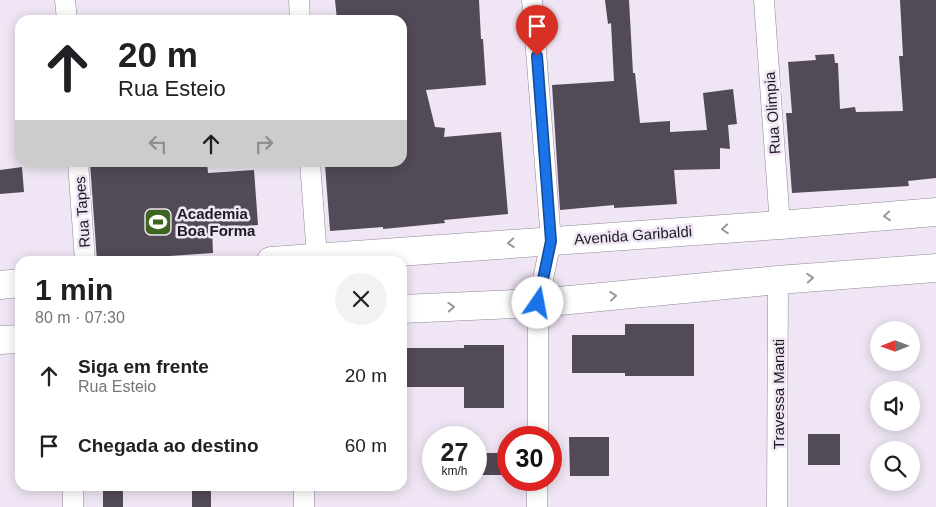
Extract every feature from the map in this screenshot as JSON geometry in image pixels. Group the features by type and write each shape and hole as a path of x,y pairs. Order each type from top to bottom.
{"main road":[{"name":"Avenida Garibaldi","path":"332,256 780,225 936,212"},
{"path":"407,309 538,303 778,280 936,268"},
{"path":"0,285 15,284"},
{"path":"0,340 15,339"}],"street":[{"path":"65,0 66,15"},
{"path":"299,0 300,15"},
{"path":"532,0 551,241 538,303 538,426"},
{"name":"Rua Olimpia","path":"764,0 780,225"},
{"name":"Rua Tapes","path":"78,167 86,256"},
{"path":"310,167 317,256"},
{"name":"Travessa Manati","path":"777,507 778,280"},
{"path":"73,491 73,507"},
{"path":"304,491 304,507"},
{"path":"537,491 537,507"}],"building":[{"path":"335,0 479,0 486,85 426,90 435,127 445,128 444,137 501,132 508,214 444,220 445,223 383,229 383,227 330,231 325,167 407,167 407,15 336,15"},
{"path":"605,0 629,0 633,73 635,73 640,123 670,121 670,132 707,130 703,93 733,89 737,124 728,125 730,149 720,148 720,169 674,170 677,204 614,208 614,205 560,210 552,85 614,81 611,23 608,24"},
{"path":"900,0 936,0 936,178 908,181 909,186 792,193 786,113 792,113 788,62 816,60 815,55 834,54 835,63 838,63 840,109 855,107 856,112 903,111 899,56 903,56"},
{"path":"22,167 24,192 0,194 0,170"},
{"path":"90,167 207,167 208,173 254,170 258,225 212,228 213,253 170,256 97,256"},
{"path":"625,324 694,324 694,376 625,376 625,373 572,373 572,335 625,335"},
{"path":"464,345 504,345 504,408 464,408 464,387 407,387 407,348 464,348"},
{"path":"808,434 840,434 840,465 808,465"},
{"path":"569,437 609,437 609,476 570,476"},
{"path":"487,453 497,453 497,475 487,475"},
{"path":"103,491 123,491 123,507 103,507"},
{"path":"192,491 211,491 211,507 192,507"}],"place":[{"name":"Academia Boa Forma","path":"158,222"}],"route":[{"path":"537,56 551,241 538,303"}]}
